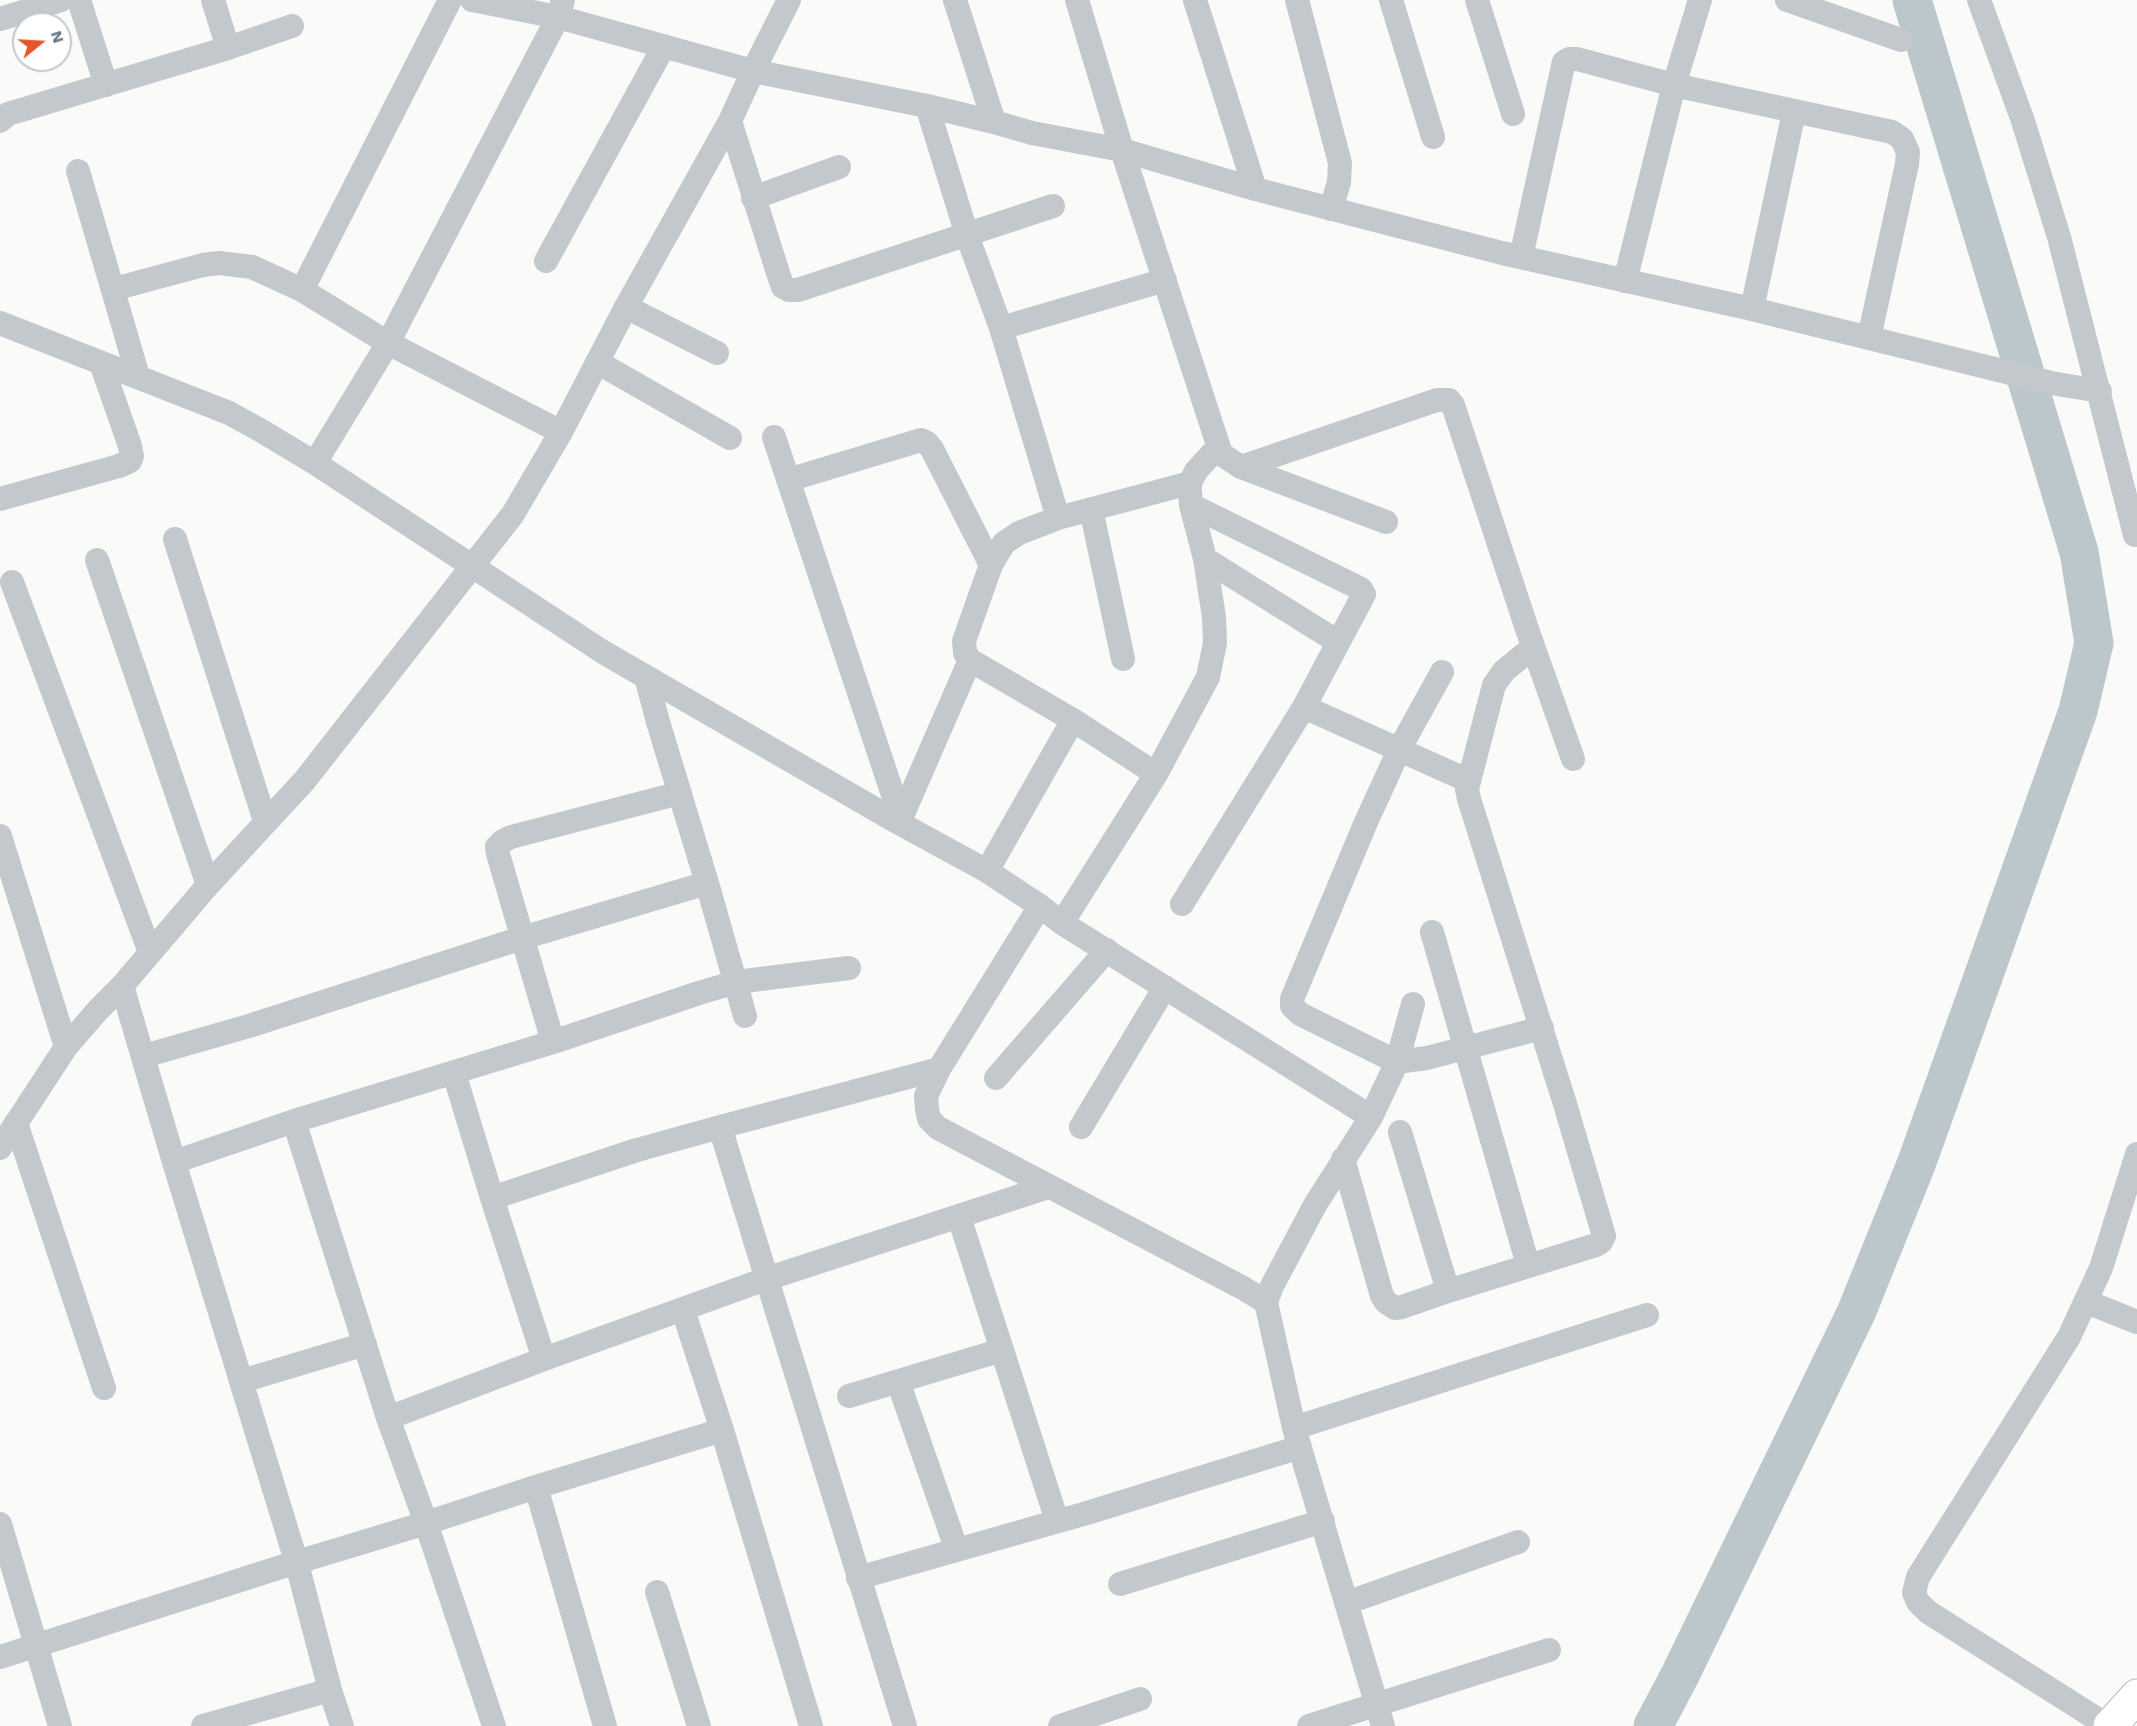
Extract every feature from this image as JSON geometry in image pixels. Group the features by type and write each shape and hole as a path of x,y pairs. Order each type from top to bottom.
{"main road":[{"path":"2109,1726 2137,1696"}],"street":[{"path":"0,19 60,0"},
{"path":"79,0 106,86"},
{"path":"213,0 228,48"},
{"path":"302,290 450,0"},
{"path":"472,0 560,9 664,46 753,71 927,106 1032,132 1122,150 1255,189 1521,257 1752,309 2051,383 2100,391"},
{"path":"0,1148 66,1047 122,986 208,885 305,780 513,514 561,432 626,307 730,121 789,0"},
{"path":"955,0 994,122"},
{"path":"1077,0 1122,150 1218,447 1226,459 1241,467 1386,522"},
{"path":"1195,0 1255,189"},
{"path":"1297,0 1340,163 1339,182 1332,209"},
{"path":"1391,0 1433,137"},
{"path":"1477,0 1513,114"},
{"path":"1624,281 1674,85 1700,0"},
{"path":"1787,0 1901,40"},
{"path":"1979,0 2023,121 2053,216 2100,391 2135,535"},
{"path":"315,463 388,343 560,9"},
{"path":"0,121 8,114 106,86 292,26"},
{"path":"546,261 664,46"},
{"path":"1521,257 1564,62 1569,59 1674,85 1892,132 1902,139 1908,152 1907,164 1869,338"},
{"path":"927,106 967,235 1001,328 1058,518"},
{"path":"1752,309 1794,112"},
{"path":"730,121 779,276 783,287 789,290 798,290 1053,206"},
{"path":"753,198 839,167"},
{"path":"78,171 138,376"},
{"path":"114,289 203,265 219,263 252,267 302,290 388,343 561,432"},
{"path":"1001,328 1165,280"},
{"path":"626,307 717,353"},
{"path":"0,323 229,413 315,463 603,652 987,871 1062,923 1371,1117"},
{"path":"597,362 730,438"},
{"path":"0,499 130,462 132,456 130,446 101,363"},
{"path":"1241,467 1437,399 1449,400 1453,405 1533,647 1573,759"},
{"path":"774,437 900,821"},
{"path":"788,480 921,440 932,449 991,565"},
{"path":"1062,923 1156,774 1208,677 1215,643 1214,617 1205,559 1190,494 1196,471 1218,447"},
{"path":"1156,774 1073,720 969,660 965,653 964,641 991,565 1004,543 1019,533 1058,518 1091,509 1190,494 1361,589 1363,597 1304,707 1182,904"},
{"path":"1091,509 1123,660"},
{"path":"175,540 266,821"},
{"path":"1205,559 1338,642"},
{"path":"97,560 208,885"},
{"path":"12,582 150,952"},
{"path":"1343,1159 1382,1296 1395,1308 1596,1245 1604,1236 1542,1028 1469,799 1469,781 1494,685 1504,670 1533,647"},
{"path":"900,821 969,660"},
{"path":"1442,672 1400,748 1366,822 1292,999 1292,1006 1294,1011 1397,1062 1427,1058 1542,1028"},
{"path":"646,677 745,1016"},
{"path":"1304,707 1400,748 1469,781"},
{"path":"987,871 1073,720"},
{"path":"552,1042 497,847 503,841 680,793"},
{"path":"0,836 66,1047"},
{"path":"144,1056 249,1026 522,938 707,883"},
{"path":"1040,906 939,1069 926,1096 930,1119 938,1128 1266,1302"},
{"path":"1432,932 1528,1265"},
{"path":"996,1078 1107,950"},
{"path":"174,1162 294,1121 454,1073 736,982 849,968"},
{"path":"122,986 297,1564 330,1690 342,1726"},
{"path":"1081,1127 1165,987"},
{"path":"1380,1715 1297,1437 1266,1302 1272,1286 1315,1205 1371,1117 1397,1062 1413,1004"},
{"path":"492,1198 637,1150 939,1069"},
{"path":"454,1073 544,1359"},
{"path":"294,1121 388,1418 494,1726"},
{"path":"16,1123 104,1388"},
{"path":"720,1127 905,1726"},
{"path":"1401,1132 1448,1291"},
{"path":"2109,1726 1928,1612 1918,1602 1914,1593 1918,1577 2069,1337 2087,1302 2111,1240 2137,1154"},
{"path":"388,1418 766,1279 1048,1187"},
{"path":"959,1216 1057,1521"},
{"path":"2087,1302 2137,1322"},
{"path":"683,1310 722,1430 811,1726"},
{"path":"858,1578 956,1548 1057,1521 1647,1315"},
{"path":"242,1381 365,1344"},
{"path":"849,1396 1002,1350"},
{"path":"898,1381 956,1548"},
{"path":"0,1657 722,1430"},
{"path":"536,1487 605,1726"},
{"path":"1120,1584 1323,1521"},
{"path":"0,1524 60,1726"},
{"path":"1346,1602 1518,1542"},
{"path":"657,1592 699,1726"},
{"path":"1309,1726 1380,1715 1549,1650"},
{"path":"203,1726 330,1690"},
{"path":"1060,1726 1140,1699"}],"waterway":[{"path":"1653,1726 1856,1313 1917,1162 2078,711 2094,643 2079,552 1912,0"}]}
